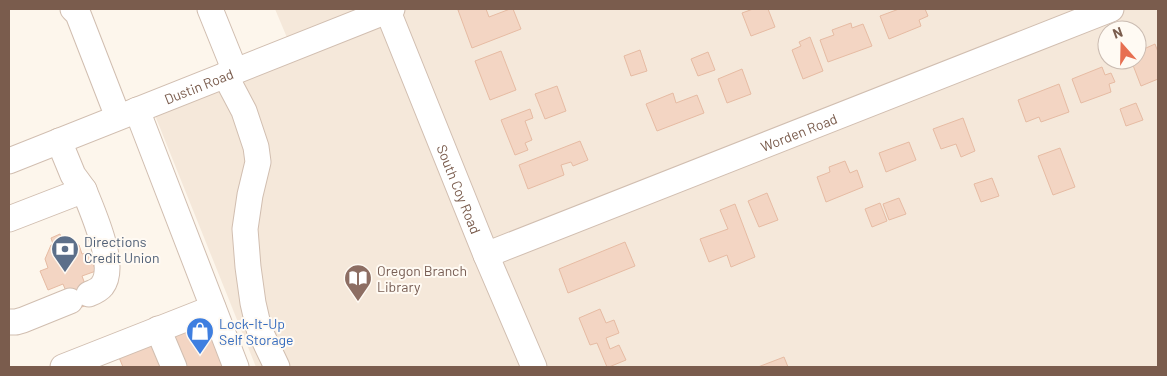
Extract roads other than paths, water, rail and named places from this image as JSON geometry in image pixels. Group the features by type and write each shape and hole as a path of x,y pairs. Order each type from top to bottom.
{"street":[{"path":"73,9 78,14 128,114 213,308 236,367"},
{"path":"210,9 256,147 258,162 250,195 245,229 248,267 259,329 277,367"},
{"name":"Dustin Road","path":"9,160 389,9"},
{"name":"South Coy Road","path":"389,9 486,255 534,367"},
{"name":"Worden Road","path":"486,255 1111,9"},
{"path":"9,322 23,320 97,290 102,286 106,278 108,270 107,260 99,229 84,190 73,175 60,140"},
{"path":"9,220 84,190"},
{"path":"64,367 108,359 158,330 213,308"},
{"path":"158,330 174,367"}],"place":[{"name":"Directions Credit Union","path":"65,273"},
{"name":"Oregon Branch Library","path":"358,302"},
{"name":"Lock-It-Up Self Storage","path":"200,355"}]}
